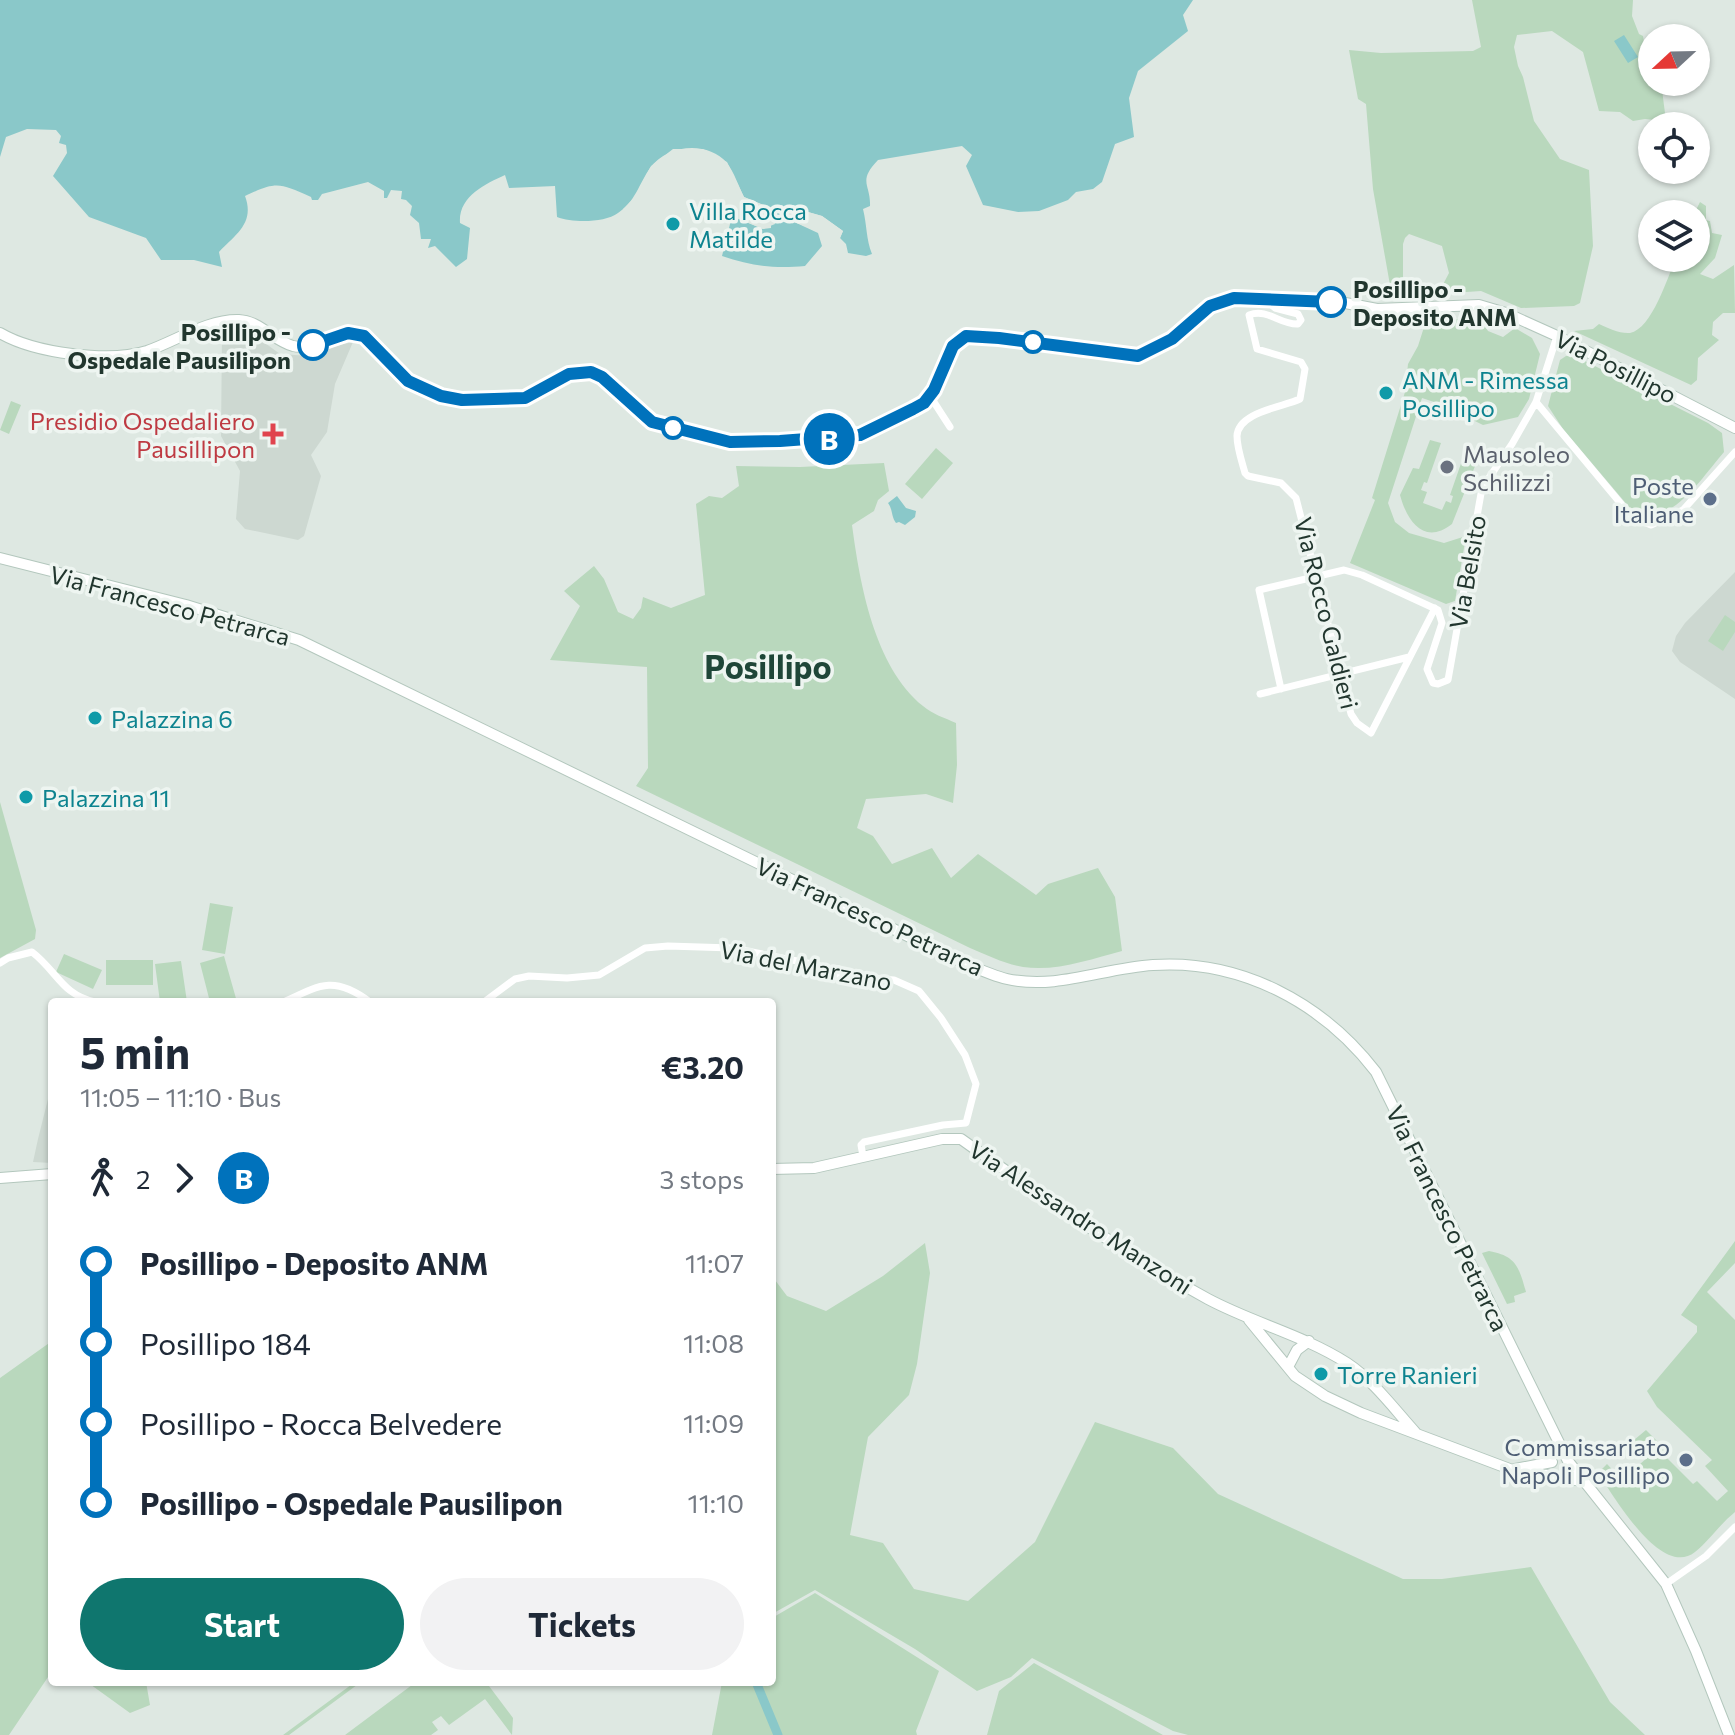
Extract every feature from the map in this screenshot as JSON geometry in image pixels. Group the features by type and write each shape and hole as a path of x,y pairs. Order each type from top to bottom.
{"street":[{"name":"Via Posillipo","path":"930,396 953,346 966,336 1138,356 1172,339 1210,306 1234,298 1340,302 1377,309 1479,305 1506,313 1557,336 1735,428"},
{"name":"Via Rocco Galdieri","path":"1264,298 1275,308 1298,314 1300,318 1300,323 1293,325 1265,313 1252,313 1248,318 1258,350 1303,364 1301,397 1298,401 1268,410 1242,423 1237,434 1246,475 1281,483 1296,498 1353,719 1371,733 1409,657"},
{"path":"0,333 40,350 100,355 138,353 229,321 249,322 294,346 356,334 375,345 408,381 441,396 462,400 517,399 536,393 569,374 591,372 602,377 652,422 730,442 851,437 913,409 930,396 950,427"},
{"name":"Via Belsito","path":"1435,608 1441,615 1442,623 1427,669 1430,679 1438,684 1448,680 1450,675 1459,610 1484,482 1512,444 1536,402 1557,336"},
{"path":"1536,402 1632,517 1651,525 1683,510 1735,452"},
{"name":"Via Francesco Petrarca","path":"0,558 186,605 299,640 955,959 1004,979 1060,982 1153,965 1207,966 1249,977 1288,994 1329,1022 1359,1050 1376,1072 1568,1462"},
{"path":"1260,694 1281,689 1409,657 1435,608 1352,571 1338,569 1259,590 1281,689"},
{"name":"Via del Marzano","path":"489,998 515,979 599,975 645,948 668,946 732,948 817,965 842,976 894,980 919,991 934,1009 965,1055 976,1084 966,1123 864,1142 861,1145 863,1156"},
{"path":"0,963 32,952 47,963 72,995 82,998"},
{"path":"292,998 319,985 330,984 361,998"},
{"name":"Via Alessandro Manzoni","path":"776,1169 814,1168 942,1139 961,1139 1068,1214 1210,1300 1309,1341 1350,1365 1416,1433"},
{"path":"0,1178 48,1174"},
{"name":"Via Alessandro Manzoni","path":"1245,1316 1308,1387 1367,1415 1509,1468 1535,1476 1558,1476 1584,1483"},
{"path":"1288,1367 1297,1350 1309,1341"},
{"path":"1367,1415 1377,1409 1374,1389"},
{"name":"Via Francesco Petrarca","path":"1547,1420 1553,1461"},
{"path":"1568,1462 1569,1471 1558,1476 1550,1468 1553,1461 1562,1458 1568,1462 1666,1584 1729,1735"},
{"name":"Via Alessandro Manzoni","path":"1509,1468 1518,1469 1553,1461"},
{"path":"1666,1584 1706,1556 1735,1527"}],"shaded area":[{"name":"Presidio Ospedaliero Pausillipon","path":"239,331 254,335 280,354 309,356 353,342 335,384 327,432 311,455 321,476 304,536 298,540 245,529 236,519 240,471 221,436 222,335"},
{"path":"1735,572 1735,699 1680,662 1672,651 1676,636 1685,623"},
{"path":"48,1099 48,1163 33,1162"}],"green space":[{"path":"1472,0 1633,0 1632,16 1638,31 1638,96 1663,96 1665,112 1638,112 1638,120 1633,121 1620,112 1599,111 1583,52 1552,31 1517,35 1514,47 1534,121 1560,159 1589,170 1593,246 1580,303 1574,306 1521,308 1481,291 1438,294 1449,273 1442,246 1409,234 1403,244 1403,299 1397,300 1395,288 1390,285 1373,189 1366,104 1358,99 1349,50 1381,53 1473,51 1481,47"},
{"path":"1710,221 1712,233 1722,235 1715,258 1710,263"},
{"path":"1734,265 1735,313 1723,313 1713,322 1712,335 1719,340 1698,358 1697,380 1691,385 1574,331 1593,329 1599,324 1630,333 1645,322 1670,272 1702,272 1700,274 1713,279"},
{"path":"1464,318 1481,319 1488,331 1503,337 1515,328 1532,338 1540,354 1529,399 1518,417 1483,425 1422,398 1388,503 1395,522 1409,533 1444,543 1466,536 1455,601 1446,604 1350,563 1375,500 1372,498 1405,392 1408,364 1425,324"},
{"path":"1575,356 1722,433 1724,452 1673,507 1652,517 1629,507 1563,429 1548,406 1560,360"},
{"path":"11,401 21,405 9,434 0,430"},
{"path":"1430,440 1441,443 1427,483 1424,482 1421,490 1427,492 1423,503 1442,510 1446,501 1451,503 1453,496 1450,495 1465,452 1479,456 1452,524 1433,532 1418,528 1407,514 1400,495 1413,468 1419,469"},
{"path":"936,448 953,463 922,499 905,484"},
{"path":"884,463 889,491 878,500 874,511 852,525 865,598 881,647 906,689 927,709 956,723 957,765 953,803 926,794 866,799 857,828 873,836 892,864 932,848 951,878 978,854 1036,895 1048,884 1098,868 1115,897 1122,951 1048,968 1003,962 636,786 648,768 647,667 550,660 580,606 564,591 594,566 604,579 618,612 633,619 641,608 643,597 671,608 705,595 696,504 709,496 722,498 739,486 736,466"},
{"path":"1725,615 1735,622 1735,632 1723,651 1708,641"},
{"path":"0,802 36,930 35,939 0,958"},
{"path":"210,903 233,907 225,954 202,950"},
{"path":"64,954 102,970 93,989 56,972"},
{"path":"224,956 236,998 209,998 200,963"},
{"path":"106,960 153,960 153,985 106,985"},
{"path":"181,961 186,998 159,998 155,964"},
{"path":"1735,1241 1735,1263 1707,1292 1735,1320 1735,1512 1695,1552 1682,1557 1668,1554 1640,1531 1598,1473 1607,1464 1622,1480 1648,1457 1634,1440 1646,1430 1666,1450 1663,1454 1693,1484 1697,1481 1717,1501 1728,1491 1705,1466 1712,1460 1657,1407 1647,1391 1697,1332 1697,1326 1681,1315"},
{"path":"925,1243 930,1273 917,1364 909,1395 868,1437 850,1535 883,1543 914,1589 968,1601 1035,1542 1095,1422 1173,1448 1218,1494 1403,1579 1442,1579 1531,1567 1610,1702 1645,1735 1188,1735 1173,1731 1032,1658 1011,1677 977,1691 915,1649 815,1590 776,1612 776,1281 787,1296 826,1311 883,1276"},
{"path":"1489,1251 1506,1256 1519,1270 1526,1292 1514,1296 1515,1302 1507,1304 1482,1253"},
{"path":"48,1344 48,1677 9,1735 0,1735 0,1378"},
{"path":"815,1593 939,1671 917,1735 712,1735 721,1686 776,1686 776,1616"},
{"path":"1034,1663 1163,1735 987,1735 999,1691"},
{"path":"93,1686 147,1686 150,1705 130,1713"},
{"path":"350,1686 356,1686 289,1735 283,1735"},
{"path":"411,1686 489,1686 513,1718 512,1735 485,1699 449,1725 441,1716 432,1722 438,1730 431,1735 345,1735"}],"water":[{"path":"0,0 1193,0 1183,15 1188,31 1138,71 1129,98 1134,137 1115,144 1102,182 1093,189 1076,192 1068,200 1039,211 1018,212 983,205 966,166 972,155 962,146 878,160 868,173 866,183 870,206 863,209 872,254 848,253 846,244 840,238 843,231 822,216 787,206 784,210 790,220 818,233 822,246 805,266 753,264 722,256 732,216 763,229 771,228 771,208 744,197 730,167 719,156 698,148 687,148 657,160 624,209 597,220 557,217 555,186 509,188 505,175 489,183 474,193 463,206 460,223 470,228 467,259 456,267 435,246 428,248 431,239 421,239 419,223 410,215 412,206 401,199 402,191 391,190 384,198 384,191 368,182 322,194 318,200 312,200 284,187 264,188 245,196 246,221 219,252 222,267 194,260 161,260 146,238 89,217 53,176 67,153 66,145 59,143 61,136 56,130 27,129 6,137 0,157"},
{"path":"1624,35 1638,57 1628,63 1614,41"},
{"path":"897,496 906,508 916,511 915,517 905,525 896,523 888,503"}],"pier":[{"path":"673,149 703,149 727,162 744,197 771,208 775,224 763,229 729,215 733,212 764,224 771,223 768,211 740,199 724,165 702,153 674,153 655,169 638,200 625,212 623,209 634,198 651,166"},
{"path":"787,206 822,216 843,231 840,238 836,237 839,232 834,227 801,212 789,210 788,216 820,229 823,234 783,220"}],"waterway":[{"path":"758,1686 778,1735"}],"bus line":[{"name":"B","path":"313,345 348,333 364,336 408,381 441,396 462,400 525,398 569,374 591,372 602,377 652,422 722,441 780,441 860,435 924,403 934,390 953,346 966,336 1130,357 1172,339 1197,315 1221,301 1264,298 1331,302"}],"place":[{"name":"Villa Rocca Matilde","path":"673,224"},
{"name":"Posillipo - Deposito ANM","path":"1331,302"},
{"name":"Posillipo - Ospedale Pausilipon","path":"313,345"},
{"name":"ANM - Rimessa Posillipo","path":"1386,393"},
{"name":"Presidio Ospedaliero Pausillipon","path":"273,434"},
{"name":"Mausoleo Schilizzi","path":"1447,467"},
{"name":"Poste Italiane","path":"1710,499"},
{"name":"Palazzina 6","path":"95,718"},
{"name":"Palazzina 11","path":"26,797"},
{"name":"Torre Ranieri","path":"1321,1374"},
{"name":"Commissariato Napoli Posillipo","path":"1686,1460"}],"district":[{"name":"Posillipo","path":"768,666"}]}
